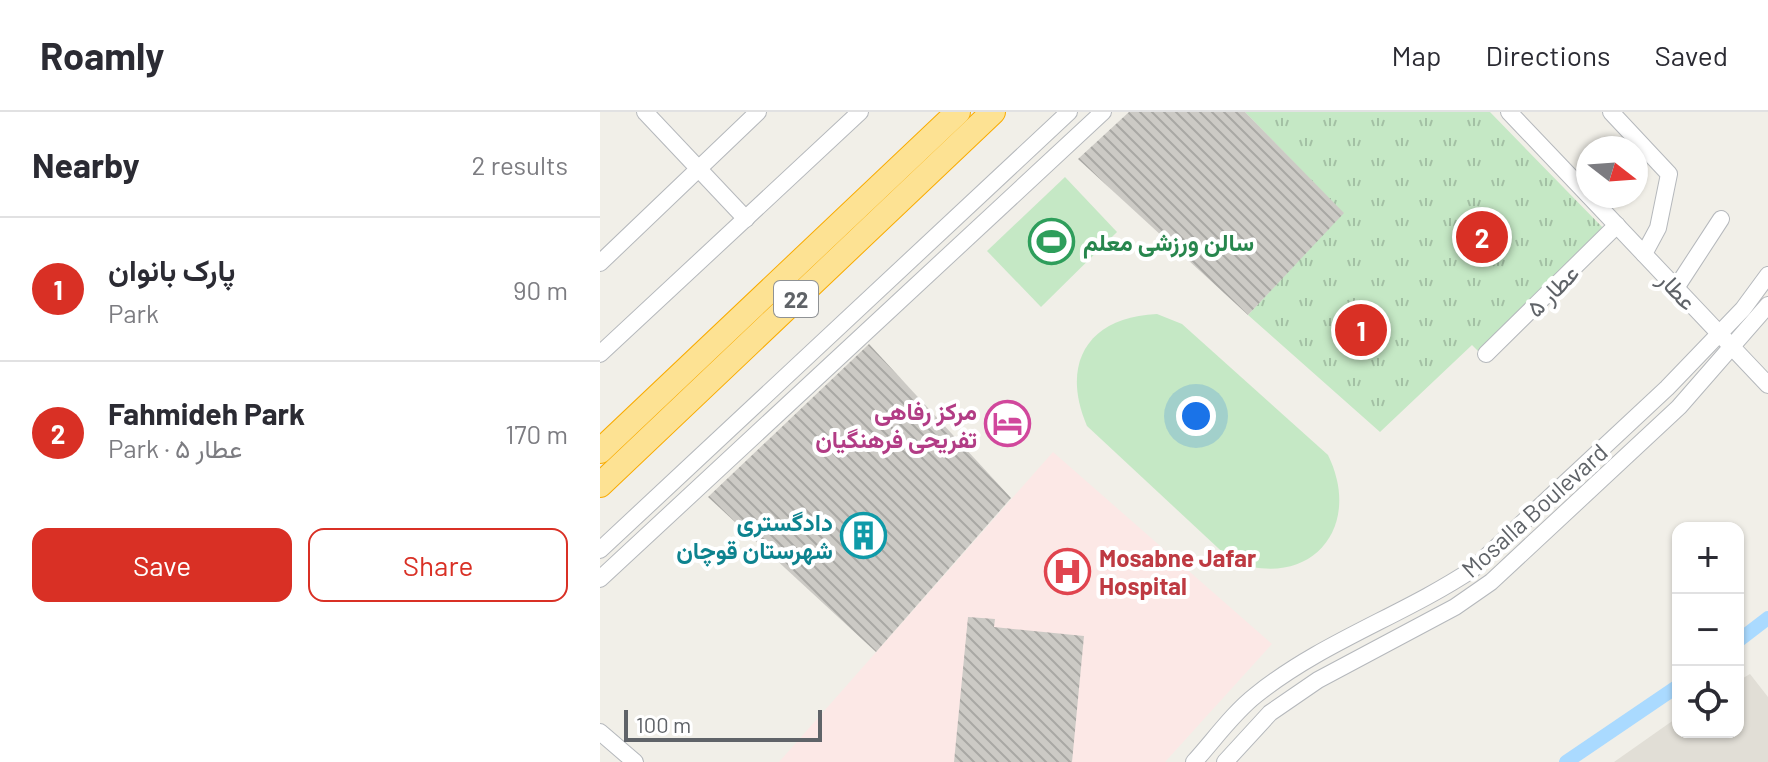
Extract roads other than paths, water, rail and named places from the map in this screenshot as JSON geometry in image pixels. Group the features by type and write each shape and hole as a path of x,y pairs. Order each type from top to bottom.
{"highway":[{"name":"22","path":"600,451 958,112"},
{"name":"22","path":"600,485 993,112"}],"street":[{"path":"645,112 746,219"},
{"path":"600,263 758,112"},
{"path":"600,354 860,112"},
{"path":"600,550 1069,112"},
{"path":"600,579 1103,112"},
{"name":"عطار","path":"1509,112 1576,183"},
{"path":"1611,112 1669,174 1658,228 1644,254"},
{"path":"1052,128 1068,145"},
{"name":"عطار","path":"1600,208 1768,385"},
{"path":"1676,288 1721,219"},
{"name":"عطار ۵","path":"1486,354 1617,225"},
{"name":"Mosalla Boulevard","path":"1194,762 1254,696 1293,669 1444,589 1473,569 1667,388 1719,334 1768,275"},
{"name":"Mosalla Boulevard","path":"1225,762 1270,713 1318,680 1455,607 1491,582 1679,407 1768,305"},
{"path":"785,377 800,393"},
{"path":"600,732 635,762"}],"waterway":[{"path":"1744,636 1768,618"},
{"path":"1566,762 1672,690"}],"place":[{"name":"Fahmideh Park","path":"1482,237"},
{"name":"سالن ورزشی معلم","path":"1052,241"},
{"name":"پارک بانوان","path":"1361,330"},
{"name":"مرکز رفاهی تفریحی فرهنگیان","path":"1008,424"},
{"name":"دادگستری شهرستان قوچان","path":"864,535"},
{"name":"Mosabne Jafar Hospital","path":"1068,571"}]}
